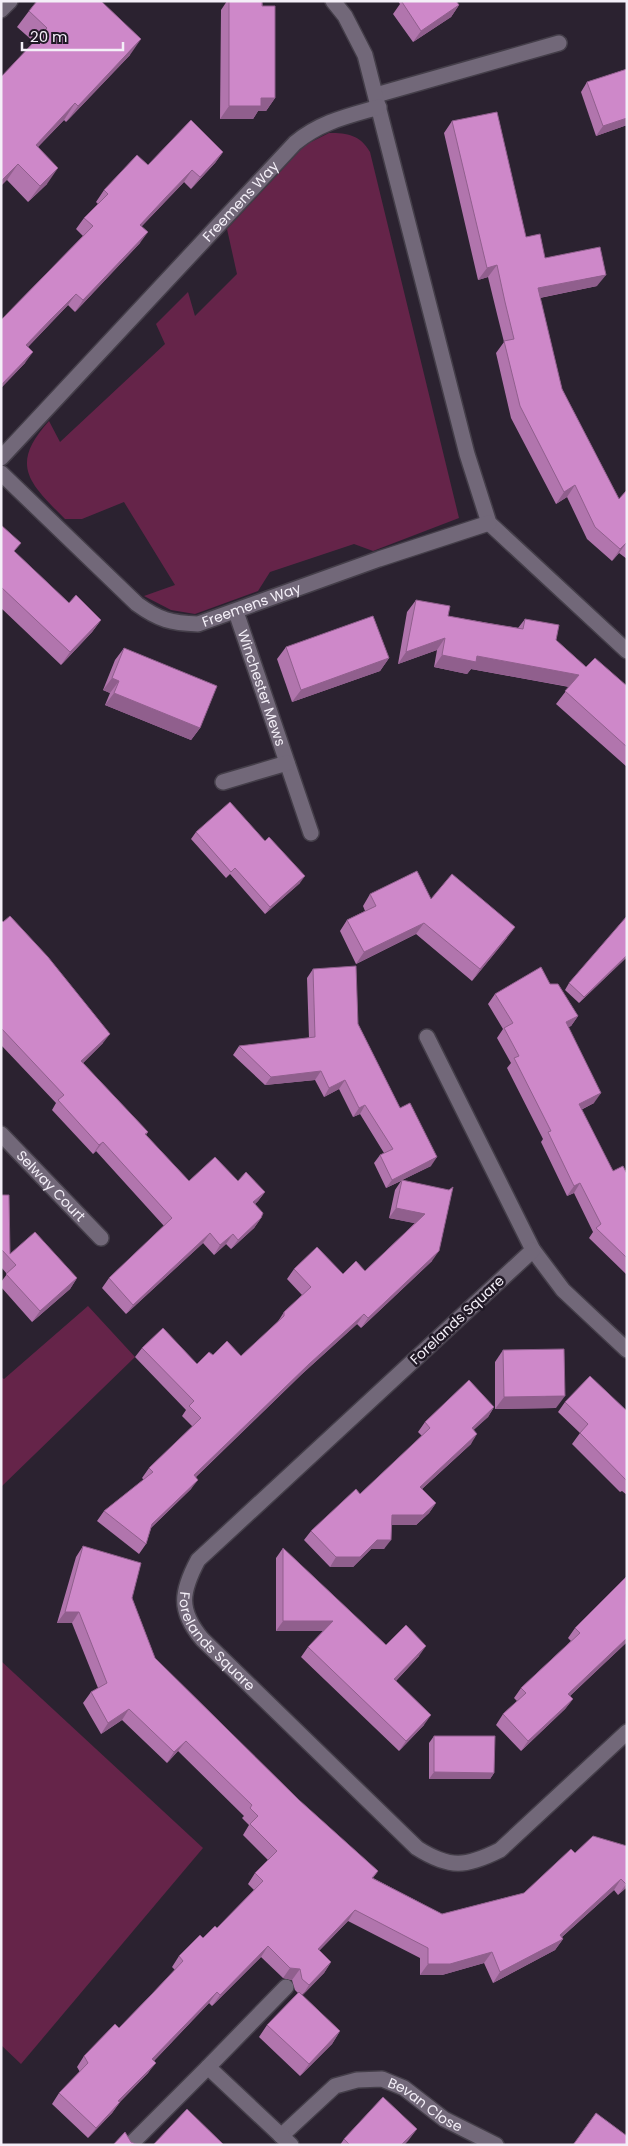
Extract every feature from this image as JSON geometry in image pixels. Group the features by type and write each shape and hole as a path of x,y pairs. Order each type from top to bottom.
{"street":[{"path":"1,10 10,1"},
{"path":"333,1 345,16 365,55 467,454 489,523 627,651"},
{"name":"Freemens Way","path":"1,458 310,130 378,101 559,43"},
{"name":"Freemens Way","path":"1,473 138,604 154,617 175,623 198,624 236,612 379,560 489,523"},
{"name":"Winchester Mews","path":"236,612 311,833"},
{"name":"Winchester Mews","path":"223,782 287,763"},
{"path":"427,1037 533,1250 563,1290 627,1350"},
{"name":"Selway Court","path":"1,1134 100,1238"},
{"name":"Forelands Square","path":"533,1250 198,1560 187,1580 184,1601 190,1624 202,1639 416,1848 436,1860 457,1864 479,1861 500,1850 627,1732"},
{"path":"133,2142 286,1987"},
{"name":"Bevan Close","path":"208,2067 286,2140 335,2086 357,2080 382,2078 404,2088 444,2119 496,2145"}],"shaded area":[{"path":"329,133 353,136 362,142 370,152 459,518 373,551 354,544 270,572 258,591 195,614 171,610 144,596 175,585 124,502 82,519 65,519 42,495 28,473 27,462 30,450 37,436 49,421 60,442 165,344 156,324 188,292 195,316 237,274 227,229 305,145"},
{"path":"88,1306 135,1357 1,1487 1,1377 4,1379"},
{"path":"1,1661 203,1848 21,2064 1,2045"}],"building":[{"path":"37,1 101,1 141,39 78,106 75,103 36,145 58,168 40,186 18,164 1,181 1,77 47,28 29,11"},
{"path":"229,1 262,1 262,6 275,6 275,98 261,98 261,106 229,106"},
{"path":"403,1 456,1 459,5 421,31"},
{"path":"627,69 627,118 603,126 587,82"},
{"path":"497,112 526,237 540,234 545,258 600,247 606,275 538,288 562,389 619,499 627,490 627,542 620,549 595,527 575,485 564,492 520,406 504,341 514,339 497,265 487,268 452,121"},
{"path":"191,120 223,152 200,177 192,170 166,197 140,225 148,232 83,300 76,294 26,345 33,352 1,385 1,320 93,226 84,218 108,194 104,190 137,155 148,165"},
{"path":"1,525 21,543 14,551 69,603 76,595 101,620 70,652 1,587"},
{"path":"416,600 450,606 448,616 486,623 523,629 525,619 559,625 556,640 586,667 595,658 627,686 627,747 565,691 579,675 477,656 476,662 442,655 445,638 406,652"},
{"path":"373,616 389,658 301,690 286,647"},
{"path":"124,648 217,686 200,728 114,693 119,681 112,678"},
{"path":"230,802 265,841 269,837 305,876 270,907 235,868 231,872 196,832"},
{"path":"417,871 431,899 452,874 515,927 480,969 424,923 364,952 347,920 376,906 370,894"},
{"path":"10,916 48,957 110,1034 81,1061 148,1132 145,1134 189,1181 215,1157 238,1181 246,1172 265,1192 253,1202 263,1213 261,1218 238,1240 233,1234 220,1245 210,1233 133,1305 109,1278 172,1218 103,1142 99,1145 58,1100 64,1095 1,1028 1,920 3,922"},
{"path":"627,916 627,955 584,997 569,983"},
{"path":"356,966 358,1024 400,1108 410,1103 437,1157 392,1180 380,1155 393,1149 365,1105 359,1108 345,1080 329,1088 321,1071 271,1077 239,1046 315,1037 313,969"},
{"path":"541,967 550,984 558,984 578,1016 566,1022 601,1093 579,1104 613,1171 623,1166 627,1174 627,1258 596,1228 601,1224 580,1183 574,1186 548,1132 551,1131 514,1058 519,1056 504,1028 513,1023 495,994"},
{"path":"402,1180 449,1190 453,1187 439,1251 368,1318 364,1314 309,1364 194,1475 198,1480 152,1524 146,1544 104,1511 153,1472 149,1468 201,1418 189,1406 194,1401 142,1348 163,1328 197,1364 209,1352 213,1355 227,1341 241,1356 284,1316 284,1312 311,1287 294,1269 317,1247 343,1274 356,1261 365,1271 425,1214 396,1208"},
{"path":"1,1195 9,1195 10,1254 35,1232 77,1278 40,1311 6,1274 16,1265 1,1249"},
{"path":"564,1349 565,1396 504,1397 503,1350"},
{"path":"590,1376 627,1411 627,1481 580,1433 588,1424 565,1402"},
{"path":"469,1380 494,1407 472,1428 477,1434 420,1487 436,1503 423,1515 392,1515 391,1540 377,1540 360,1557 336,1557 311,1531 356,1489 360,1494 430,1428 425,1422"},
{"path":"83,1546 141,1563 132,1598 155,1658 299,1800 378,1871 372,1878 442,1914 524,1893 571,1849 575,1853 593,1836 627,1846 627,1883 621,1879 560,1935 563,1939 500,1972 492,1952 450,1964 428,1964 428,1948 355,1910 318,1949 331,1962 309,1985 302,1979 300,1969 290,1968 268,1946 220,1995 217,1992 152,2059 156,2063 118,2101 120,2102 96,2128 59,2093 88,2063 84,2056 115,2024 119,2028 183,1961 179,1956 200,1935 203,1938 215,1926 217,1928 263,1881 255,1873 277,1851 250,1824 258,1816 250,1808 252,1805 186,1741 174,1752 129,1709 108,1723 91,1692 107,1683 79,1612 65,1612"},
{"path":"283,1548 386,1645 406,1625 426,1646 394,1679 431,1715 406,1741 308,1647 333,1621 283,1621"},
{"path":"626,1577 627,1638 568,1694 573,1699 528,1741 503,1714 526,1693 521,1688 580,1633 575,1628"},
{"path":"434,1736 495,1736 494,1773 434,1772"},
{"path":"299,1992 340,2031 309,2064 267,2025"},
{"path":"383,2097 417,2129 401,2145 350,2145 344,2139"},
{"path":"187,2109 224,2145 153,2145"},
{"path":"596,2113 627,2136 627,2145 573,2145"},
{"path":"125,2132 131,2142 138,2145 113,2145"}]}
